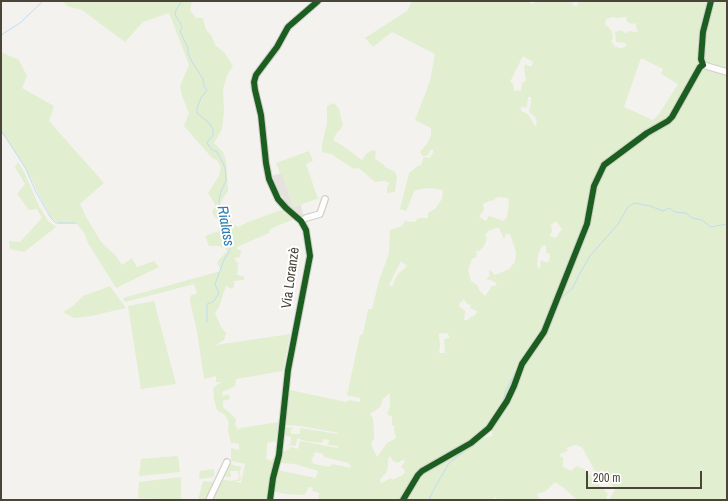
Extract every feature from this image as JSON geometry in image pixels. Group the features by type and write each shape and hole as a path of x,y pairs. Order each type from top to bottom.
{"street":[{"name":"Via Loranzè","path":"270,500 273,478 279,455 288,370 310,256 306,230 301,221 278,199 269,179 261,115 254,90 254,82 256,75 277,47 288,27 318,1"},
{"path":"703,65 701,59 703,32 711,1"},
{"path":"703,65 727,72"},
{"path":"403,500 422,471 472,443 489,428 514,386 522,364 544,332 587,224 594,186 604,165 672,117 700,66 703,65"},
{"path":"301,221 320,214 325,198"},
{"path":"209,500 227,462"}],"green space":[{"path":"63,1 192,1 190,10 196,18 203,18 206,30 211,35 216,46 224,52 233,66 227,76 223,89 224,111 222,129 214,143 223,152 226,161 227,173 228,191 218,206 232,223 238,227 281,210 294,219 270,229 269,233 237,247 237,249 241,251 240,257 234,258 238,264 237,275 244,276 244,280 234,281 234,287 232,289 226,286 219,307 215,313 221,327 226,333 224,340 216,345 290,334 283,371 236,379 235,386 222,392 223,396 229,394 230,399 223,401 223,407 236,419 235,424 238,430 240,428 279,422 276,441 267,443 266,459 272,461 273,458 276,458 268,500 211,500 220,479 231,481 239,479 238,471 230,471 231,477 225,477 230,464 241,467 239,476 241,477 240,481 234,481 241,483 245,464 231,461 231,448 239,450 239,444 231,443 228,430 229,423 225,415 217,410 213,388 221,382 216,382 216,376 204,379 197,331 190,301 191,295 197,294 194,284 125,302 123,298 221,271 217,262 227,251 225,248 219,246 209,246 205,236 219,231 218,220 212,211 216,206 208,193 219,176 221,167 217,160 212,158 184,126 189,113 182,96 180,86 189,65 169,13 143,22 125,42 82,10 67,6"},
{"path":"412,1 530,1 530,3 533,4 537,1 573,1 574,3 571,2 574,6 577,6 579,1 708,1 698,49 698,64 667,119 652,126 601,164 591,186 582,229 555,294 551,313 507,398 483,431 468,442 428,463 415,476 401,500 318,500 319,493 312,491 313,488 308,487 304,495 285,494 272,491 277,470 316,478 318,471 295,464 281,463 282,452 291,447 298,449 300,441 338,448 338,446 328,445 329,440 323,439 322,443 305,441 297,438 296,446 288,445 291,443 291,437 284,435 285,427 295,428 291,429 291,434 300,434 300,428 339,433 301,426 285,425 290,390 346,402 349,400 360,402 360,398 347,395 360,335 363,334 368,309 372,309 379,281 389,253 390,230 402,226 405,221 415,222 418,218 428,218 428,213 435,209 442,199 443,190 428,188 416,190 406,211 400,209 409,173 421,165 424,157 429,158 433,153 433,150 430,150 429,154 423,156 420,152 428,142 431,135 431,128 415,120 430,81 435,54 392,32 373,47 365,38 407,11","holes":["613,17 626,17 627,22 632,24 636,23 638,32 628,31 626,34 621,30 615,32 616,42 626,43 626,46 622,48 615,47 611,41 613,38 612,31 605,24 606,19","523,56 533,61 532,66 528,66 526,64 524,67 526,81 522,83 521,91 514,91 513,83 510,82","641,58 663,69 661,74 678,84 659,114 653,120 624,107","528,97 531,97 529,112 535,117 537,123 535,126 528,114 521,111 522,106 525,108 527,106","498,197 508,198 509,202 507,217 504,221 489,216 486,221 479,217 484,210 483,204","556,221 562,229 556,238 550,236 552,231 551,225","496,228 499,228 504,239 506,234 510,234 516,252 515,262 509,269 495,275 490,270 490,276 486,279 497,284 492,286 485,296 479,290 478,286 471,281 468,270 472,259 476,257 476,250 479,251 484,246 487,238 485,235 488,231","546,245 546,253 549,253 550,257 548,263 541,260 540,269 537,266 538,255 542,246","401,261 407,266 397,275 392,287 389,285","464,299 467,304 471,305 470,308 477,311 476,314 467,320 464,320 465,311 459,306","447,333 450,338 444,339 445,353 439,353 439,334","390,393 390,406 387,414 392,417 392,425 395,427 394,430 396,438 387,443 377,457 371,444 374,439 374,433 373,419 370,414 380,407 383,399","315,452 323,454 324,457 349,463 351,468 332,464 330,467 311,462","390,456 393,461 398,463 402,460 405,461 401,468 404,469 405,472 403,475 392,480 391,478 381,483 380,479 386,473 388,459"]},
{"path":"716,1 727,1 727,500 609,500 577,500 555,482 546,491 537,494 540,500 499,500 495,497 492,500 406,500 417,479 426,471 479,439 492,436 492,429 496,421 525,364 546,333 559,304 582,242 590,227 594,197 602,176 607,167 655,131 668,125 674,119 702,69 705,31","holes":["576,445 582,447 596,473 603,470 615,490 609,500 606,498 608,494 584,469 577,466 571,471 563,467 563,457 561,458 560,454 568,451 566,448"]},
{"path":"1,52 19,60 27,76 22,88 54,106 49,121 104,183 80,204 101,242 116,256 122,265 132,258 137,267 154,261 159,267 116,288 88,243 85,234 77,224 59,224 51,217 20,159 1,132"},
{"path":"334,103 339,109 343,126 333,140 362,160 367,153 373,150 376,152 375,159 385,167 395,172 397,176 395,192 387,193 389,183 385,181 375,182 359,168 354,169 331,154 322,152 322,144 327,123 327,106"},
{"path":"309,151 313,161 306,164 318,199 293,207 282,173 280,173 276,163"},
{"path":"18,162 39,206 48,221 56,227 24,252 10,249 9,241 20,242 42,218 37,209 29,210 17,194 25,184 15,167"},
{"path":"110,286 126,308 91,316 74,318 63,312 73,306 83,296"},
{"path":"154,301 176,384 141,389 128,306"},
{"path":"178,456 180,472 139,476 141,459"},
{"path":"214,469 214,477 199,479 200,471"},
{"path":"181,477 181,500 138,498 139,482"},
{"path":"203,481 214,482 205,500 198,500"}],"shaded area":[{"path":"282,173 293,207 302,204 301,207 304,217 302,218 287,204 277,189 272,176"}],"waterway":[{"path":"1,35 20,23 43,1"},
{"name":"Rialass","path":"181,24 175,15 176,10 182,1"},
{"name":"Rialass","path":"181,25 182,28 180,31 188,48 188,53 203,79 204,86 207,90 201,98 197,108 197,113 209,123 213,129 213,135 207,143 211,149 217,152 225,167 226,181 221,191 219,200 220,218 224,230 230,237 230,250 224,260 215,284 219,293 213,302 207,304 207,322"},
{"path":"1,130 26,169 36,192 51,218 56,223 76,223"},
{"path":"561,298 572,289 590,256 618,224 628,207 634,203 650,206 663,211 669,208 675,212 686,213 692,218 702,220 711,227 727,224"},
{"path":"552,305 553,300"},
{"path":"537,337 543,326"},
{"path":"503,401 506,390 517,369"},
{"path":"429,500 449,463 473,445"}],"cycle path":[{"path":"270,500 273,478 279,455 288,370 310,256 306,230 301,221 278,199 269,179 261,115 254,82 256,75 277,47 288,27 318,1"},
{"path":"703,65 701,59 703,32 711,1"},
{"path":"403,500 422,471 471,443 489,428 507,401 522,364 544,332 587,224 594,186 604,165 647,133 668,121 672,117 700,67 703,65"}]}
